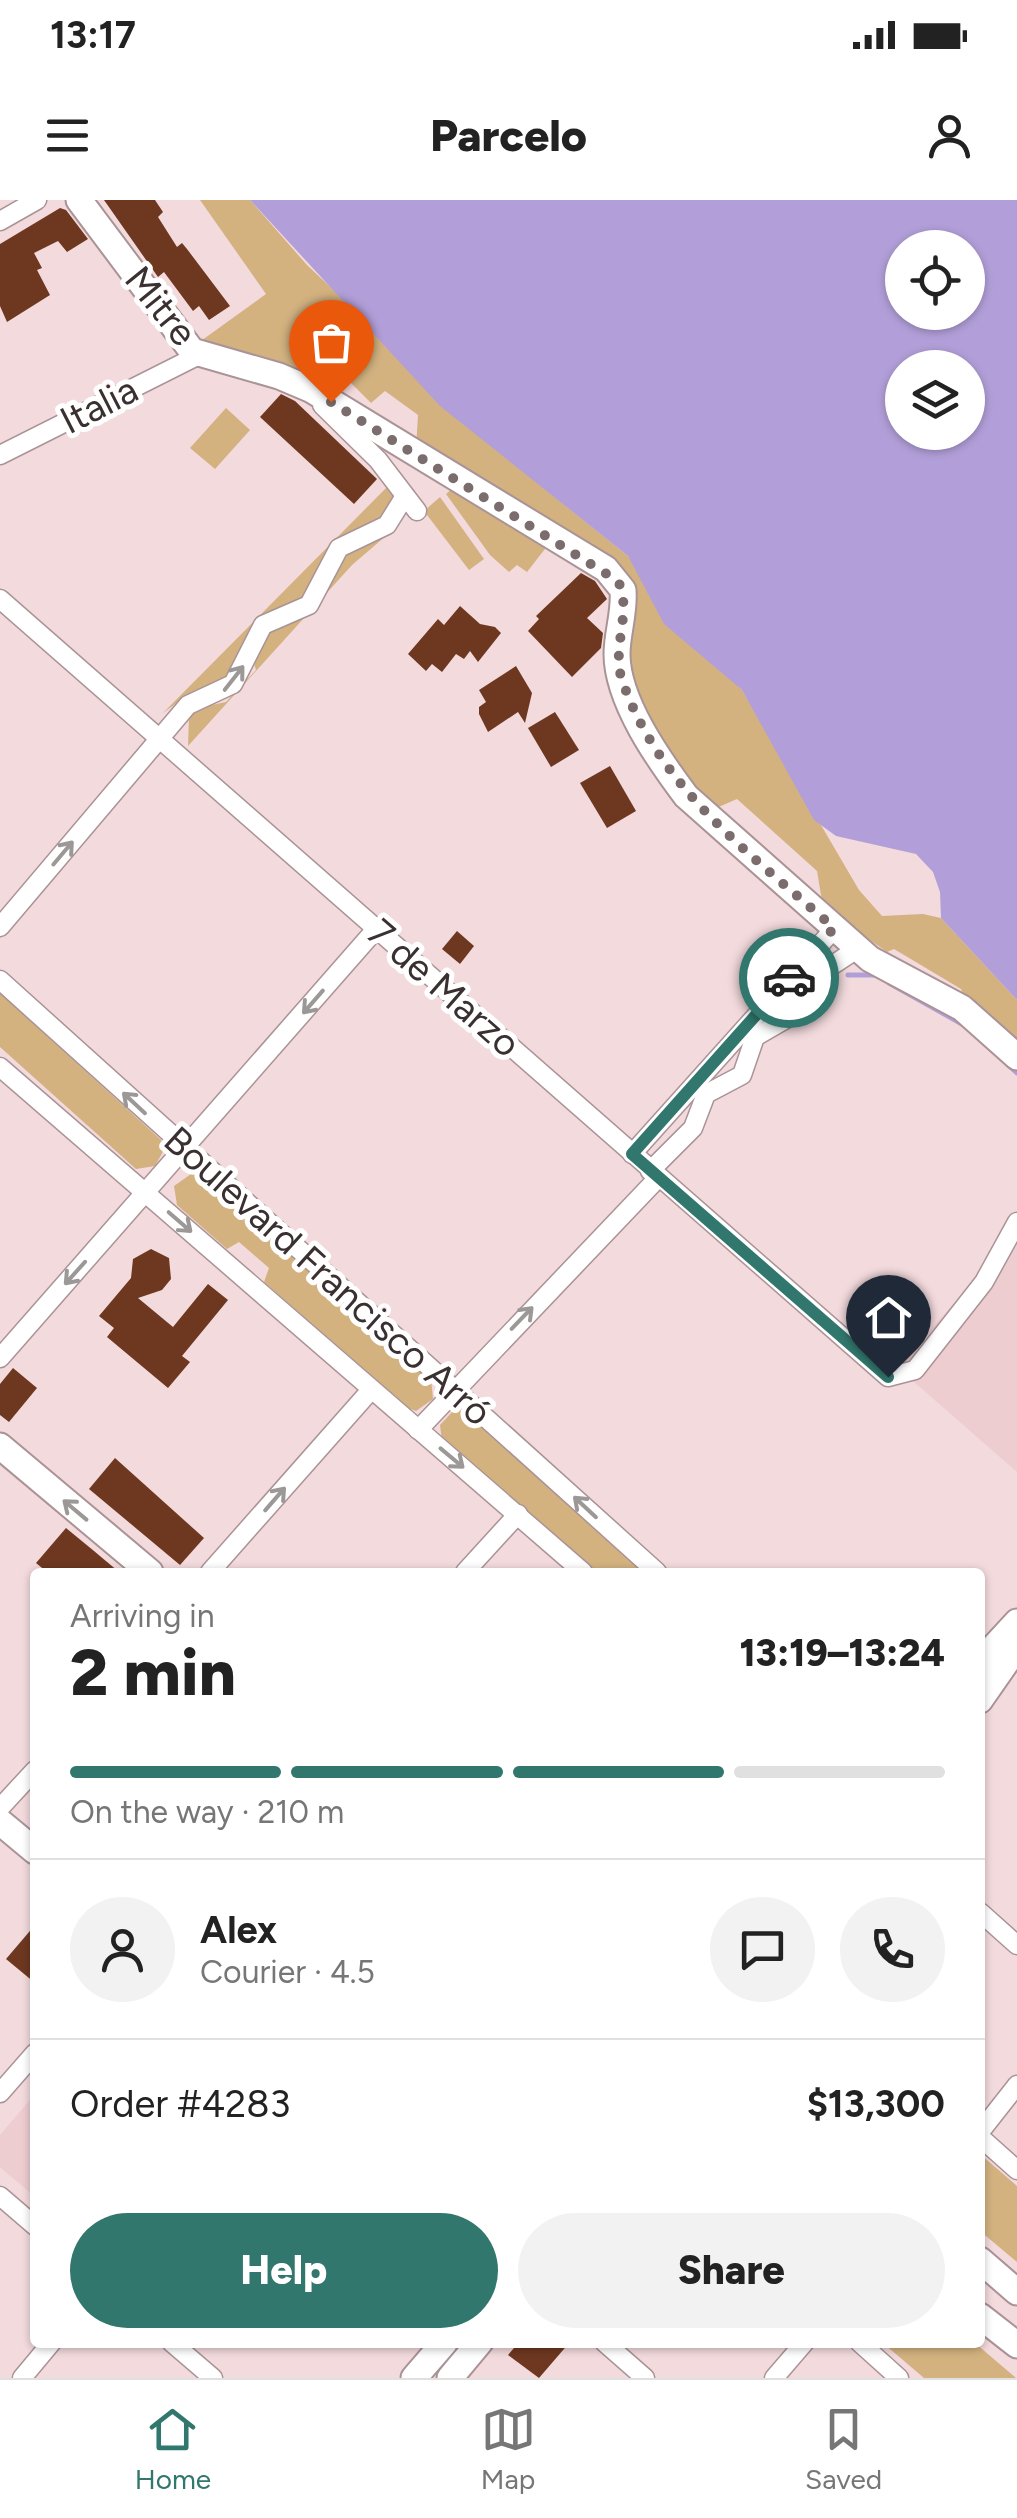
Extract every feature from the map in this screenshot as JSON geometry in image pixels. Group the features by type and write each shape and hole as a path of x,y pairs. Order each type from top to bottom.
{"street":[{"path":"0,220 37,200"},
{"name":"Mitre","path":"78,200 188,348 199,355 279,376 312,390 618,581 624,598 619,672 663,762 686,796 834,928"},
{"name":"Italia","path":"0,455 199,355"},
{"path":"0,927 188,704 233,684 256,632 272,620 309,605 340,548 387,525 411,504 378,460 310,394 312,390"},
{"name":"7 de Marzo","path":"0,599 888,1377 915,1370 984,1282 1017,1222"},
{"path":"0,1358 376,928"},
{"path":"632,1154 834,928 857,949 962,1008 1017,1057"},
{"path":"418,1430 654,1175 693,1128 706,1094 742,1074 755,1037 794,1015 810,980 857,949"},
{"name":"Boulevard Francisco Arró","path":"0,980 653,1568"},
{"name":"Boulevard Francisco Arró","path":"0,1067 579,1568"},
{"path":"214,1568 370,1391"},
{"path":"0,1446 145,1568"},
{"path":"469,1568 518,1514"},
{"path":"985,1657 1017,1622"},
{"path":"985,1693 1017,1646"},
{"path":"0,1808 30,1775"},
{"path":"0,1822 30,1848"},
{"path":"985,1916 1017,1945"},
{"path":"0,2093 30,2060"},
{"path":"985,2128 1017,2086"},
{"path":"985,2140 1017,2170"},
{"path":"0,2196 30,2222"},
{"path":"985,2264 1017,2292"},
{"path":"985,2320 1017,2345"},
{"path":"22,2378 47,2348"},
{"path":"178,2348 213,2378"},
{"path":"414,2378 440,2348"},
{"path":"450,2378 475,2348"},
{"path":"611,2348 645,2378"},
{"path":"774,2378 800,2348"},
{"path":"865,2348 898,2378"}],"shaded area":[{"path":"200,200 250,200 307,265 552,495 628,556 710,659 742,690 859,890 882,916 923,914 941,918 1017,1000 1017,1045 966,1000 961,989 894,949 887,952 823,907 817,871 737,799 714,809 702,797 660,742 630,680 626,648 631,600 416,449 418,415 385,391 371,403 335,367 314,378 198,343 266,294"},
{"path":"250,200 1017,200 1017,1000 941,918 940,892 933,872 916,854 836,836 814,820 742,690 664,624 628,556 440,406"},
{"path":"226,408 250,430 215,469 190,448"},
{"path":"391,483 396,497 385,520 332,547 305,600 249,630 231,675 206,691 189,694 163,713"},
{"path":"452,489 548,545 527,572 517,565 509,572 490,555 446,494"},
{"path":"440,497 484,559 469,570 424,511"},
{"path":"394,529 352,565 317,603 345,551"},
{"path":"309,612 188,746 189,716 202,707 226,702 256,670 253,657 260,640"},
{"path":"0,993 161,1140 165,1148 155,1166 136,1169 0,1047"},
{"path":"191,1174 201,1176 431,1378 433,1399 416,1411 405,1407 264,1282 269,1268 239,1242 227,1249 177,1205 174,1186"},
{"path":"1017,1233 1017,1472 897,1367"},
{"path":"454,1410 470,1413 640,1568 588,1568 442,1441 440,1425"},
{"path":"30,2100 30,2193 0,2167 0,2135"},
{"path":"985,2158 1017,2186 1017,2262 985,2235"},
{"path":"889,2348 981,2348 1016,2378 924,2378"}],"building":[{"path":"104,200 155,200 163,212 158,217 177,247 182,243 230,306 209,320 199,306 193,311 164,272 158,277"},
{"path":"60,208 66,210 88,239 67,252 58,241 34,253 42,268 37,270 50,295 7,322 0,306 0,244"},
{"path":"281,394 295,401 377,479 354,504 260,417"},
{"path":"581,573 595,581 607,599 587,618 603,633 601,648 572,677 528,631 539,619 536,616"},
{"path":"460,606 480,624 495,627 501,633 478,662 470,651 464,659 456,654 442,672 432,664 426,671 408,654 438,619 444,625"},
{"path":"516,666 532,693 525,723 518,712 488,732 479,714 479,707 486,702 479,690"},
{"path":"555,712 579,750 551,767 528,728"},
{"path":"610,766 636,811 607,828 580,783"},
{"path":"457,931 474,946 460,964 442,949"},
{"path":"151,1249 169,1258 171,1279 162,1290 138,1298 173,1327 208,1284 228,1300 182,1356 190,1362 168,1388 107,1337 114,1328 99,1316 131,1278 133,1259"},
{"path":"13,1368 37,1388 9,1422 0,1415 0,1384"},
{"path":"115,1458 204,1538 180,1565 89,1489"},
{"path":"66,1528 114,1568 42,1568 36,1563"},
{"path":"30,1931 30,1979 6,1959"},
{"path":"514,2348 565,2348 539,2378 508,2355"}],"waterway":[{"path":"848,975 875,975"},
{"path":"889,983 962,1024"},
{"path":"1007,1064 1017,1073"}],"way so far":[{"path":"331,402 618,581 624,598 617,655 619,672 635,712 674,780 686,796 834,928 789,978"}],"route":[{"path":"789,978 632,1154 888,1377"}]}
